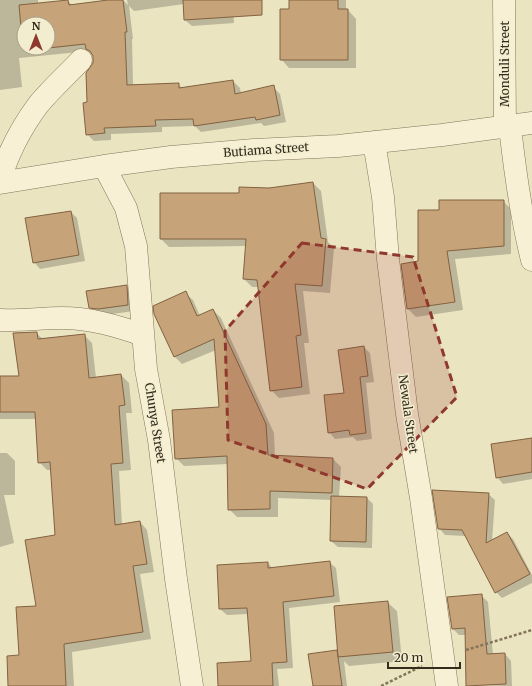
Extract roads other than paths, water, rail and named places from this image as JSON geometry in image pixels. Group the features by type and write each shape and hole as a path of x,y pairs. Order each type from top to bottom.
{"street":[{"name":"Monduli Street","path":"504,0 508,127 525,234 532,260"},
{"path":"0,180 5,162 11,149 38,105 81,60"},
{"name":"Butiama Street","path":"0,183 171,157 254,150 338,146 532,123"},
{"name":"Newala Street","path":"374,142 383,197 388,259 407,414 422,505 447,686"},
{"name":"Chunya Street","path":"104,166 126,208 136,246 146,369 159,440 178,594 192,686"},
{"path":"0,320 62,318 92,320 143,335"}]}
